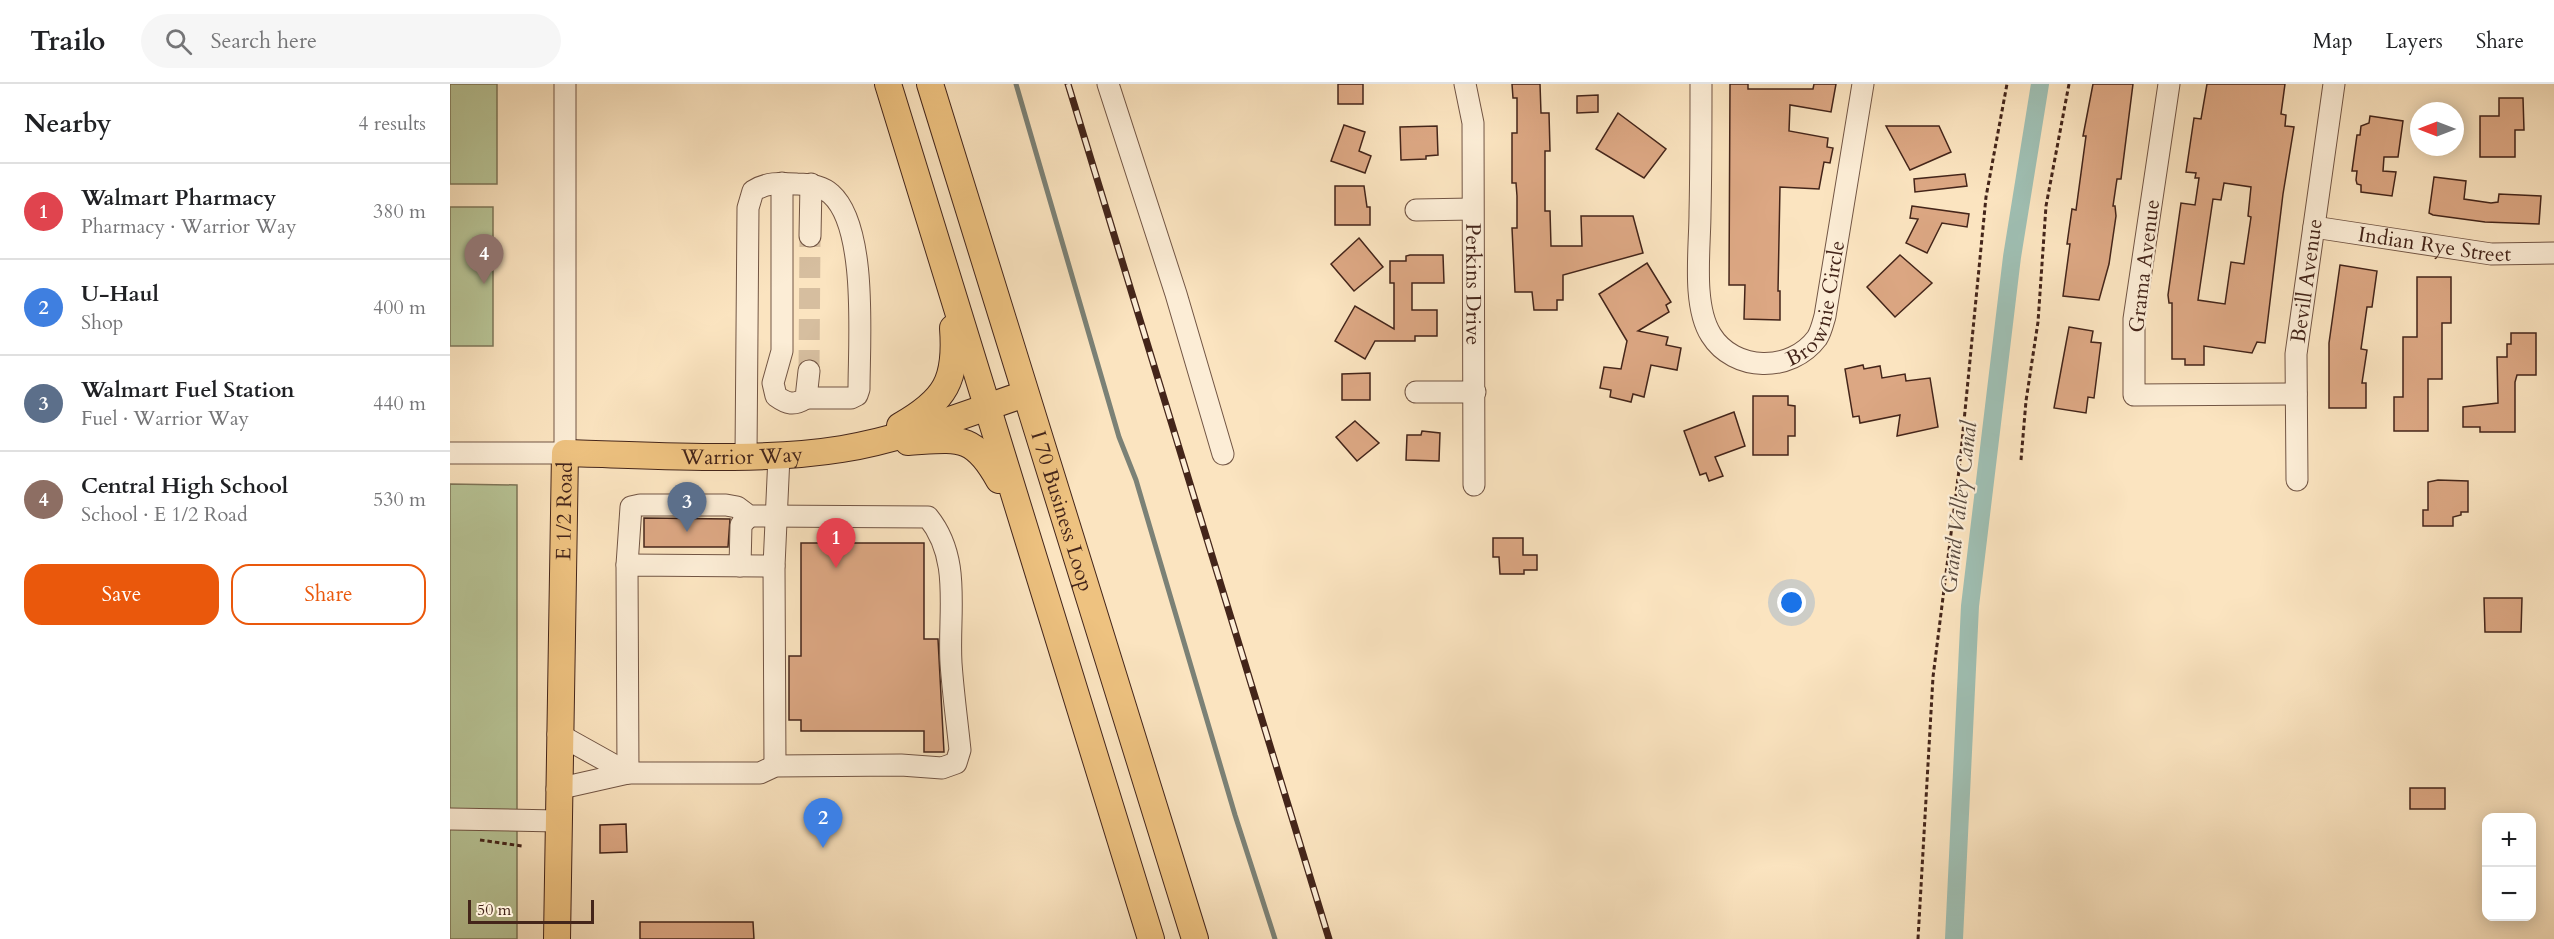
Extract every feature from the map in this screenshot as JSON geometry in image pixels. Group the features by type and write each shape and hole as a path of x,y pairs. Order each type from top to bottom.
{"main road":[{"name":"I 70 Business Loop","path":"888,84 1151,939"},
{"name":"I 70 Business Loop","path":"930,84 1195,939"},
{"path":"866,444 922,414 937,401 950,381 955,353 953,324 931,228"},
{"name":"Warrior Way","path":"565,453 779,456 821,452 866,444 1025,394"},
{"path":"866,444 952,440 970,444 980,450 1002,485 1039,577"},
{"name":"E 1/2 Road","path":"557,939 557,789 565,453"}],"street":[{"name":"E 1/2 Road","path":"565,84 565,453"},
{"path":"1108,84 1176,294 1222,454"},
{"name":"Perkins Drive","path":"1465,84 1473,123 1474,485"},
{"name":"Brownie Circle","path":"1701,84 1700,271 1704,320 1712,336 1723,349 1743,360 1766,364 1795,357 1808,348 1818,336 1825,316 1863,84"},
{"name":"Grama Avenue","path":"2169,84 2134,319 2134,395 2296,394"},
{"name":"Bevill Avenue","path":"2297,480 2296,354 2334,84"},
{"path":"746,455 748,208 753,191 765,184 782,183 811,184 830,192 843,214 857,260 859,389 851,398 806,398 796,404 786,404 776,396 773,383 782,351 782,183"},
{"path":"811,184 810,236 814,220 826,215 843,214"},
{"path":"1416,210 1472,209"},
{"name":"Indian Rye Street","path":"2314,227 2490,254 2554,253"},
{"path":"806,398 809,371"},
{"path":"1416,392 1475,392"},
{"name":"Warrior Way","path":"450,453 565,453"},
{"path":"775,766 774,566 779,456"},
{"path":"557,789 628,773 760,773 775,766 901,765 942,768 956,763 960,750 951,663 951,565 940,532 928,517 749,516 738,507 726,505 640,505 631,507 627,564 628,773"},
{"path":"740,566 741,525 749,516"},
{"path":"627,564 774,566"},
{"path":"558,734 628,773"},
{"path":"450,819 557,821"}],"path":[{"path":"1918,939 1933,677 1960,462 1986,197 2007,84"},
{"path":"2021,460 2026,401 2038,322 2046,206 2069,84"},
{"path":"471,838 522,846"}],"green space":[{"path":"450,84 497,84 497,184 450,184"},
{"path":"450,207 493,207 493,346 450,346"},
{"path":"450,484 517,485 517,939 450,939"}],"building":[{"path":"1338,84 1363,84 1363,104 1338,104"},
{"path":"1512,84 1540,84 1541,113 1549,113 1550,151 1545,151 1545,211 1550,211 1551,246 1582,246 1581,216 1633,216 1643,253 1563,275 1563,300 1557,300 1557,310 1534,310 1532,292 1515,292 1512,228 1517,228 1517,196 1516,183 1512,183 1512,133 1517,133 1517,98 1513,98"},
{"path":"1730,84 1748,84 1748,89 1813,89 1814,84 1836,84 1831,112 1790,105 1789,131 1828,138 1827,147 1833,148 1830,163 1824,162 1819,189 1780,187 1778,291 1780,291 1780,320 1744,319 1745,285 1729,285"},
{"path":"2093,84 2133,84 2121,179 2117,179 2113,206 2115,206 2116,216 2109,264 2099,300 2063,296 2070,244 2067,244 2072,209 2076,210 2086,136 2083,136"},
{"path":"2207,84 2285,84 2281,114 2286,115 2285,126 2294,127 2283,194 2265,343 2257,342 2252,353 2204,346 2204,365 2185,365 2185,359 2172,359 2172,303 2169,303 2168,295 2181,203 2195,205 2199,178 2195,178 2196,173 2186,172 2194,118 2201,119","holes":["2224,183 2251,187 2248,216 2251,217 2244,264 2231,262 2225,304 2198,300 2213,199 2221,200"]},
{"path":"1598,95 1598,112 1577,113 1577,96"},
{"path":"2499,98 2523,98 2524,130 2515,130 2515,157 2480,157 2480,116 2499,116"},
{"path":"1618,113 1666,149 1644,178 1596,149"},
{"path":"2370,116 2403,121 2398,157 2384,157 2383,171 2396,172 2392,196 2361,192 2361,185 2357,184 2356,180 2357,171 2352,171 2357,135 2360,135 2361,126 2369,123"},
{"path":"1344,125 1365,132 1359,151 1371,156 1365,173 1331,161"},
{"path":"1437,126 1438,155 1426,156 1426,159 1401,160 1400,127"},
{"path":"1886,126 1939,126 1951,152 1910,170"},
{"path":"1965,174 1967,186 1915,192 1914,179"},
{"path":"2434,177 2466,181 2464,199 2491,203 2498,202 2499,194 2541,196 2539,224 2485,222 2433,215 2429,213"},
{"path":"1335,186 1364,186 1367,207 1370,207 1370,225 1335,225"},
{"path":"1912,206 1969,214 1967,227 1942,223 1927,253 1906,243 1918,219 1910,218"},
{"path":"1359,238 1383,267 1354,291 1331,264"},
{"path":"1443,255 1444,283 1412,283 1412,310 1437,310 1437,336 1415,336 1415,341 1375,341 1365,359 1335,341 1355,306 1394,329 1394,283 1390,283 1390,261 1406,261 1406,256"},
{"path":"1900,255 1932,283 1895,317 1867,287"},
{"path":"1647,263 1671,302 1666,305 1669,312 1638,331 1668,337 1666,345 1681,348 1677,370 1651,365 1644,397 1633,394 1631,402 1610,397 1611,390 1600,388 1604,367 1621,369 1627,341 1599,294"},
{"path":"2340,265 2377,271 2372,307 2367,307 2361,349 2367,350 2362,383 2366,383 2366,408 2329,408 2329,343"},
{"path":"2417,277 2451,277 2451,323 2442,323 2442,379 2428,379 2428,431 2394,431 2394,397 2403,397 2403,337 2417,337"},
{"path":"2069,327 2093,331 2091,342 2101,343 2094,398 2088,397 2086,413 2054,408"},
{"path":"2511,333 2536,333 2536,375 2517,375 2515,382 2515,432 2480,432 2480,427 2463,427 2463,407 2498,403 2497,357 2507,357 2507,344 2511,344"},
{"path":"1863,365 1864,369 1880,366 1882,378 1905,374 1906,381 1930,378 1938,427 1897,436 1900,415 1860,423 1859,416 1853,417 1845,369"},
{"path":"1370,373 1370,400 1342,400 1342,374"},
{"path":"1753,396 1788,396 1788,405 1795,406 1795,436 1788,436 1788,455 1753,455"},
{"path":"1734,412 1745,446 1715,457 1723,476 1709,481 1706,473 1700,475 1684,431"},
{"path":"1355,421 1379,443 1357,461 1336,437"},
{"path":"1422,431 1440,433 1439,461 1406,460 1407,435 1421,435"},
{"path":"2468,481 2468,512 2461,512 2461,515 2453,517 2453,526 2423,526 2423,510 2428,510 2428,482"},
{"path":"644,518 730,519 728,547 644,547"},
{"path":"1493,538 1523,538 1523,555 1537,555 1537,570 1524,570 1524,574 1500,574 1499,557 1493,557"},
{"path":"801,543 924,543 924,639 938,639 944,752 924,752 924,731 801,731 801,720 789,720 789,656 801,656"},
{"path":"2484,598 2522,598 2521,632 2485,632"},
{"path":"2410,788 2445,788 2445,809 2410,809"},
{"path":"626,824 627,852 600,853 600,825"},
{"path":"640,922 753,922 754,939 640,939"}],"waterway":[{"path":"1016,84 1119,437 1136,480 1235,815 1275,939"},
{"name":"Grand Valley Canal","path":"1954,939 1970,606 2012,257 2040,84"}],"tunnel":[{"path":"809,371 810,236"}],"railway":[{"path":"1068,84 1329,939"}],"place":[{"name":"Central High School","path":"484,284"},
{"name":"Walmart Fuel Station","path":"687,532"},
{"name":"Walmart Pharmacy","path":"836,568"},
{"name":"U-Haul","path":"823,848"}]}
